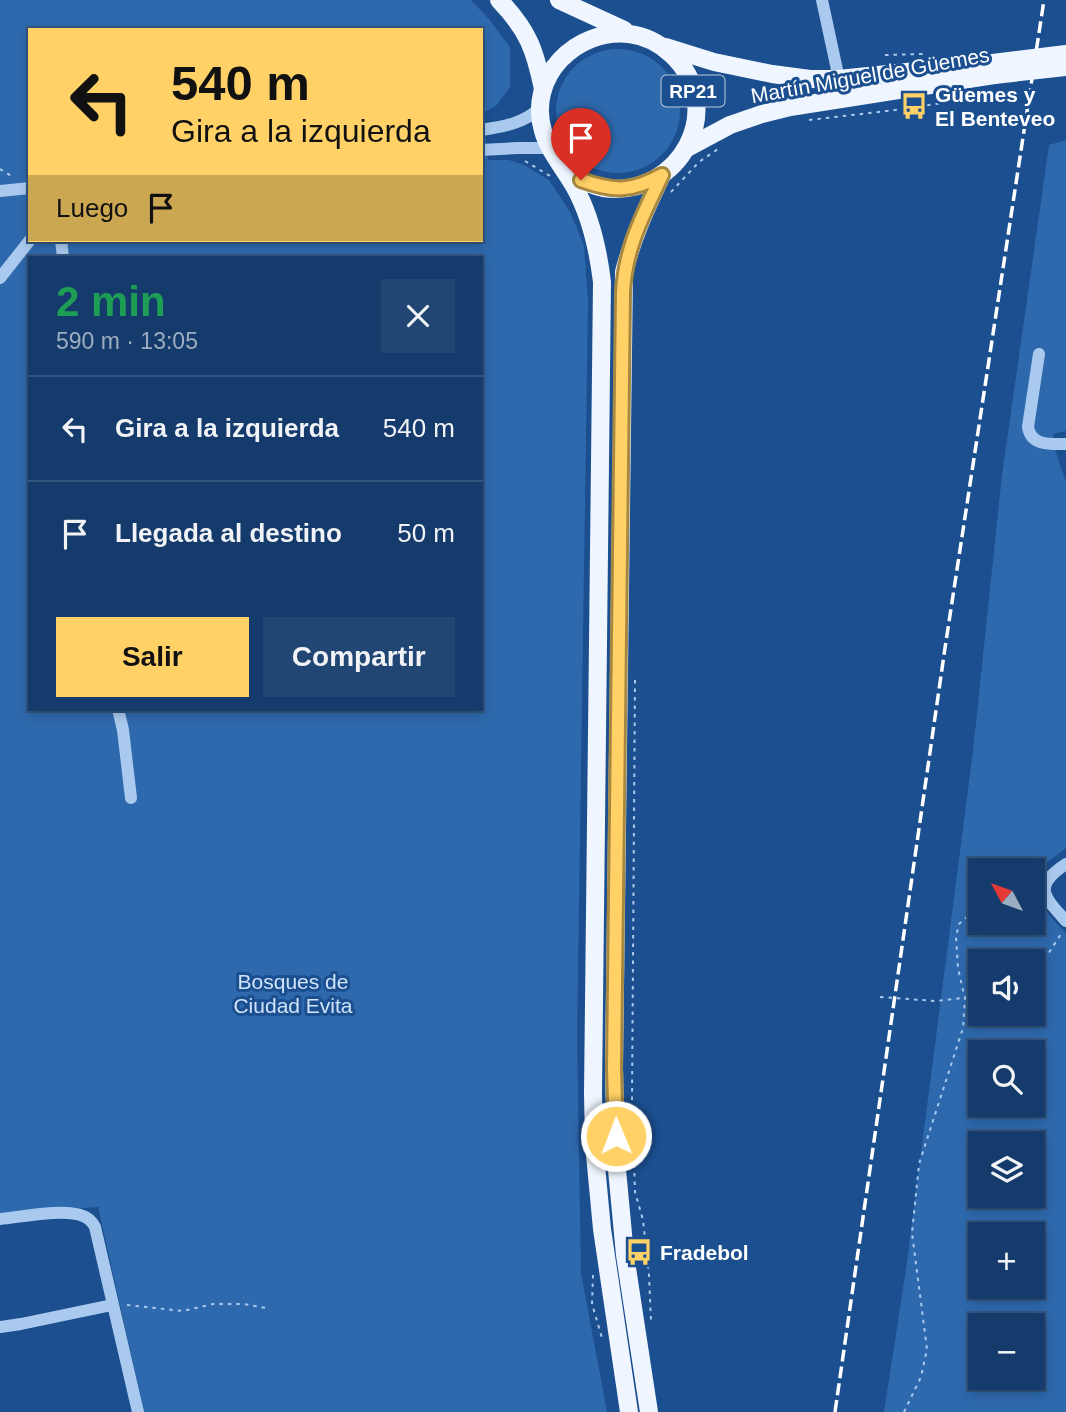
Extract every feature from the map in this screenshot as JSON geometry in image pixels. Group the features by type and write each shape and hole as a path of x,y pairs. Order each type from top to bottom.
{"main road":[{"name":"RP21","path":"499,0 524,29 533,46 542,99 542,129 550,148 575,188 592,227 603,282 593,1093 602,1229 629,1412"},
{"name":"RP21","path":"559,0 660,44 679,62 691,82 696,104 695,127 687,148 678,162 645,184 626,189 601,187 581,180 562,165"},
{"name":"RP21","path":"542,99 549,76 560,59 578,44 599,35 634,34"},
{"name":"Martín Miguel de Güemes","path":"660,44 714,62 810,79 922,71 1066,67"},
{"name":"Martín Miguel de Güemes","path":"687,148 730,125 762,114 922,71 941,84 994,69 1066,54"},
{"name":"RP21","path":"649,1412 620,1208 616,1159 615,1013 624,272 638,226 662,175"}],"street":[{"path":"822,0 839,79"},
{"path":"483,130 532,116 542,99"},
{"path":"483,150 550,148"},
{"path":"0,191 28,188"},
{"path":"0,278 28,242"},
{"path":"1039,354 1029,435 1043,443 1066,444"},
{"path":"119,711 124,730 131,797"},
{"path":"1065,925 1045,895 1045,887 1052,873 1066,864"},
{"path":"0,1219 64,1212 86,1216 91,1220 95,1227 138,1412"},
{"path":"0,1327 112,1305"}],"path":[{"path":"885,55 922,71"},
{"path":"799,121 942,103 941,84"},
{"path":"666,200 699,162 724,146"},
{"path":"635,672 632,1100 635,1192 643,1220 651,1327"},
{"path":"904,1412 921,1377 927,1349 912,1233 919,1164 963,1028 965,999 958,968 956,937 959,924 967,917"},
{"path":"1045,959 1065,925"},
{"path":"880,997 936,1001 968,998"},
{"path":"112,1305 117,1303 183,1311 214,1304 244,1304 266,1308"}],"green space":[{"name":"Bosques de Ciudad Evita","path":"0,0 471,0 510,47 510,87 496,106 483,113 488,160 509,160 524,165 549,180 570,212 584,245 588,301 577,1038 581,1273 607,1412 144,1412 98,1207 0,1213"},
{"path":"618,49 642,53 662,67 676,87 680,111 676,135 662,155 642,169 618,173 594,169 574,155 560,135 556,111 560,87 574,67 594,53"},
{"path":"1066,140 1066,431 1053,434 1066,482 1066,848 1045,864 1045,858 968,858 968,935 1045,935 1045,910 1066,933 1066,1412 884,1412 906,1269 973,751 1002,475 1049,145"}],"railway":[{"path":"835,1412 945,648 1044,0"}],"place":[{"name":"Güemes y El Benteveo","path":"914,106"},
{"name":"Fradebol","path":"639,1252"}],"route":[{"path":"581,180 601,187 626,189 645,184 662,175 638,226 624,272 614,1068 616,1136"}]}
